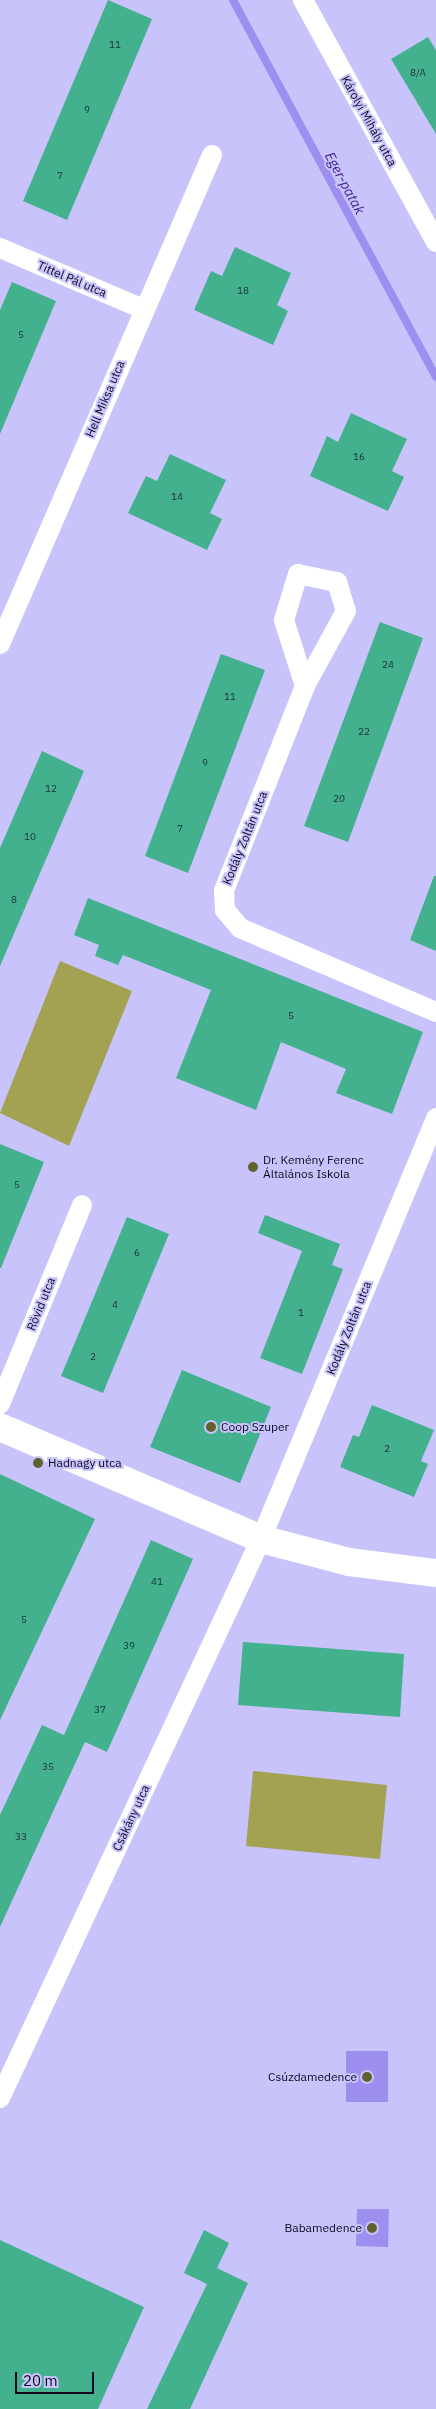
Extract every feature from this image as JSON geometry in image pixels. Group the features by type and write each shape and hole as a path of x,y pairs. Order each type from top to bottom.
{"street":[{"name":"Károlyi Mihály utca","path":"303,0 436,242"},
{"name":"Hell Miksa utca","path":"0,644 143,310 212,155"},
{"name":"Tittel Pál utca","path":"0,248 143,310"},
{"name":"Kodály Zoltán utca","path":"305,686 284,620 298,574 337,582 346,611 305,686 224,891 225,910 240,928 436,1012"},
{"name":"Kodály Zoltán utca","path":"261,1539 436,1118"},
{"name":"Rövid utca","path":"0,1404 82,1205"},
{"path":"0,1427 261,1539 349,1562 436,1573"},
{"name":"Csákány utca","path":"0,2098 261,1539"}],"shaded area":[{"path":"60,961 132,991 69,1146 0,1113"},
{"path":"253,1771 387,1785 380,1859 246,1846"},
{"name":"Csúzdamedence","path":"346,2051 388,2051 388,2102 346,2102"},
{"name":"Babamedence","path":"357,2209 389,2209 388,2247 356,2246"}],"building":[{"path":"108,0 152,19 67,220 23,201"},
{"path":"428,37 436,50 436,134 391,59"},
{"path":"235,247 291,273 277,305 288,311 273,345 194,310 211,271 222,276"},
{"path":"12,282 56,301 0,434 0,310"},
{"path":"351,413 407,439 392,471 404,477 388,511 310,476 327,436 338,442"},
{"path":"170,454 226,480 210,513 222,519 207,550 128,513 146,476 157,481"},
{"path":"380,622 423,638 348,842 304,826"},
{"path":"221,654 265,670 188,873 145,856"},
{"path":"42,751 84,771 0,966 0,848"},
{"path":"434,876 436,876 436,951 410,940"},
{"path":"88,898 423,1032 392,1114 336,1093 346,1069 281,1042 256,1110 176,1078 211,990 123,955 118,965 95,956 99,945 74,935"},
{"path":"0,1144 44,1162 1,1268 0,1268"},
{"path":"265,1215 340,1244 332,1265 343,1269 302,1374 260,1358 302,1251 258,1233"},
{"path":"127,1217 169,1234 103,1393 61,1376"},
{"name":"Coop Szuper","path":"182,1370 271,1407 240,1483 150,1447"},
{"path":"372,1405 434,1430 421,1461 428,1464 414,1497 340,1467 353,1435 359,1437"},
{"path":"0,1474 95,1519 0,1720"},
{"path":"151,1540 193,1559 107,1752 85,1742 0,1927 0,1815 42,1725 64,1735"},
{"path":"243,1642 404,1654 400,1717 238,1705"},
{"path":"204,2230 229,2243 217,2268 248,2283 190,2409 147,2409 207,2284 184,2273"},
{"path":"0,2240 144,2307 98,2409 0,2409"}],"waterway":[{"name":"Eger-patak","path":"233,0 436,377"}],"place":[{"name":"Dr. Kemény Ferenc Általános Iskola","path":"253,1167"},
{"name":"Coop Szuper","path":"211,1427"},
{"name":"Hadnagy utca","path":"38,1463"},
{"name":"Csúzdamedence","path":"367,2077"},
{"name":"Babamedence","path":"372,2228"}]}
